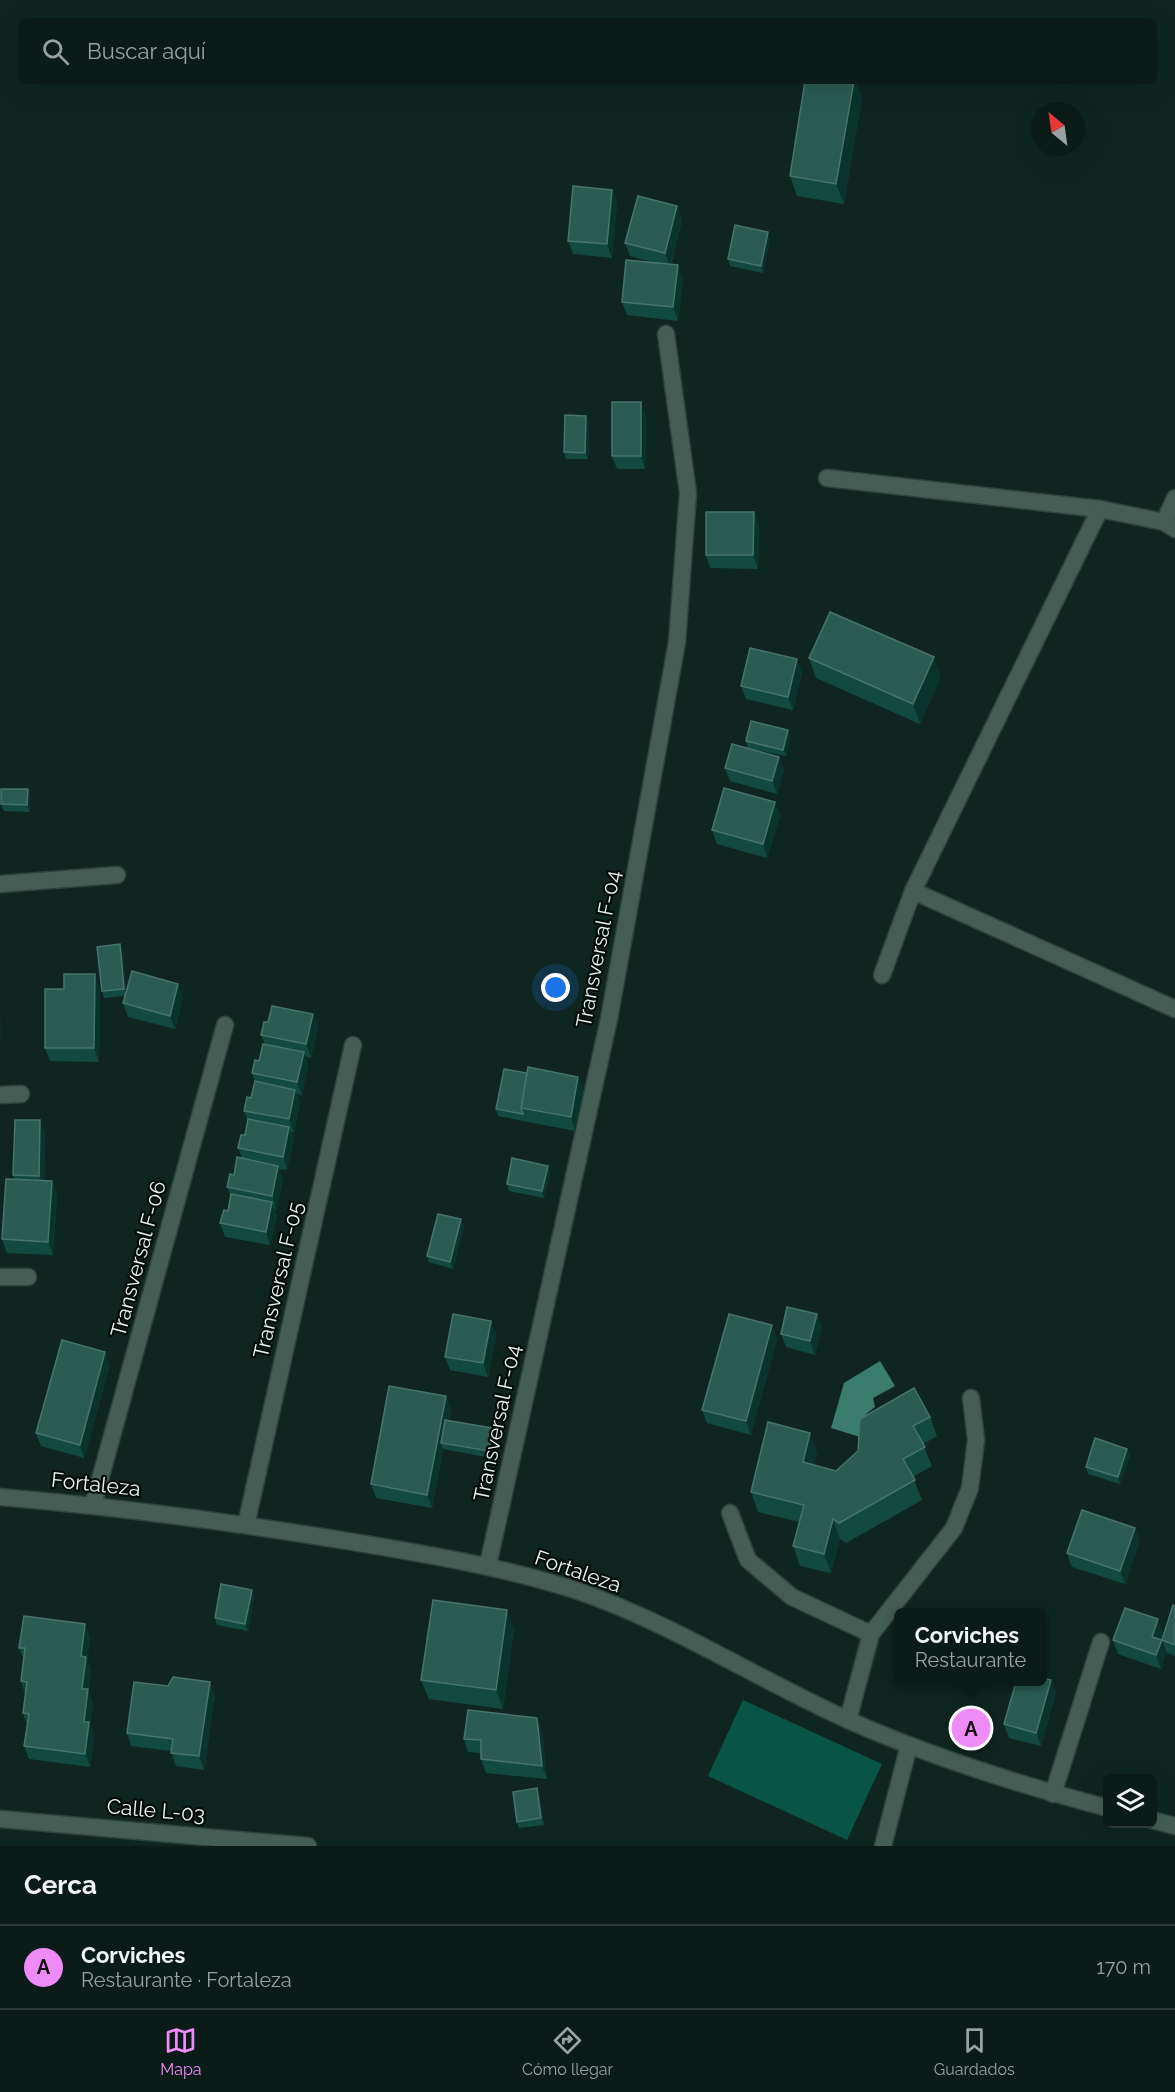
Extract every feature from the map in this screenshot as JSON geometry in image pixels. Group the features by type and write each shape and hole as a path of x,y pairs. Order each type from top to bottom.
{"street":[{"name":"Transversal F-04","path":"488,1565 609,1019 677,642 688,493 666,334"},
{"path":"827,478 1100,509 1169,526 1175,498"},
{"path":"882,975 913,891 1100,509"},
{"path":"0,884 117,875"},
{"path":"913,891 1175,1009"},
{"name":"Transversal F-06","path":"93,1505 225,1025"},
{"name":"Transversal F-05","path":"246,1525 353,1045"},
{"path":"0,1095 21,1094"},
{"path":"0,1277 28,1277"},
{"path":"848,1720 871,1634 954,1528 970,1488 976,1440 971,1398"},
{"name":"Fortaleza","path":"0,1497 93,1505 246,1525 488,1565 577,1591 646,1620 848,1720 909,1745 1053,1794 1103,1807"},
{"path":"730,1513 748,1560 792,1597 871,1634"},
{"path":"1053,1794 1101,1642"},
{"path":"883,1846 909,1745"},
{"name":"Calle L-03","path":"0,1819 308,1846"},
{"path":"1157,1821 1175,1826"}],"shaded area":[{"path":"880,1361 895,1386 873,1398 875,1407 866,1414 860,1437 831,1428 844,1383"},
{"path":"743,1700 882,1764 847,1840 708,1776"}],"building":[{"path":"805,84 853,84 836,184 790,176"},
{"path":"573,186 612,190 607,244 568,241"},
{"path":"638,196 677,206 665,253 625,243"},
{"path":"735,225 768,232 761,266 728,259"},
{"path":"626,260 678,265 673,307 622,302"},
{"path":"612,402 641,402 641,456 612,456"},
{"path":"565,415 586,416 585,453 564,452"},
{"path":"706,512 754,512 753,555 706,555"},
{"path":"830,612 934,657 913,704 809,658"},
{"path":"750,648 797,659 788,697 741,686"},
{"path":"751,721 788,730 783,750 746,741"},
{"path":"732,744 779,757 772,781 725,768"},
{"path":"724,788 775,802 763,844 712,830"},
{"path":"1,789 28,789 27,805 1,804"},
{"path":"120,944 124,989 102,991 97,947"},
{"path":"132,971 178,984 170,1016 123,1003"},
{"path":"64,974 95,974 94,1048 45,1048 45,989 64,989"},
{"path":"272,1006 313,1014 306,1044 261,1035 264,1022 268,1022"},
{"path":"263,1044 304,1052 297,1082 252,1073 255,1060 259,1061"},
{"path":"528,1067 578,1077 571,1117 521,1108"},
{"path":"504,1069 527,1073 521,1108 523,1114 496,1109"},
{"path":"255,1081 295,1090 289,1119 244,1111 247,1097 251,1098"},
{"path":"248,1119 289,1127 283,1157 238,1148 241,1135 245,1135"},
{"path":"15,1120 40,1120 39,1176 13,1175"},
{"path":"237,1157 278,1166 272,1196 227,1187 230,1174 234,1175"},
{"path":"512,1158 548,1166 542,1191 507,1184"},
{"path":"6,1179 52,1181 48,1242 2,1239"},
{"path":"231,1194 272,1202 266,1232 220,1223 224,1210 228,1211"},
{"path":"438,1214 461,1219 450,1262 427,1256"},
{"path":"787,1307 817,1314 810,1341 781,1334"},
{"path":"453,1314 491,1321 483,1363 445,1357"},
{"path":"729,1314 772,1325 746,1421 702,1410"},
{"path":"62,1340 105,1352 80,1445 36,1433"},
{"path":"389,1386 446,1396 427,1495 371,1484"},
{"path":"914,1388 930,1417 913,1426 925,1447 903,1459 915,1480 839,1523 833,1519 824,1554 793,1546 804,1505 751,1492 768,1422 810,1433 803,1462 836,1471 858,1451 860,1419"},
{"path":"445,1420 493,1428 489,1451 441,1443"},
{"path":"1095,1438 1127,1449 1118,1477 1086,1467"},
{"path":"1082,1510 1135,1528 1120,1571 1067,1553"},
{"path":"221,1584 252,1590 245,1624 215,1618"},
{"path":"433,1600 507,1610 496,1690 421,1680"},
{"path":"1173,1605 1175,1606 1175,1645 1162,1640"},
{"path":"1125,1608 1158,1619 1152,1637 1162,1640 1156,1655 1113,1640"},
{"path":"24,1616 85,1624 81,1656 86,1657 82,1689 88,1689 84,1722 89,1722 85,1754 24,1746 29,1714 23,1713 27,1682 21,1681 25,1648 19,1648"},
{"path":"173,1677 210,1682 199,1756 171,1753 173,1739 127,1733 134,1682 168,1686"},
{"path":"1047,1679 1051,1680 1036,1733 1004,1724 1015,1686 1047,1686"},
{"path":"468,1710 537,1718 542,1766 481,1759 481,1740 464,1739"},
{"path":"537,1788 541,1818 517,1822 513,1792"}],"place":[{"name":"Corviches","path":"971,1728"}]}
